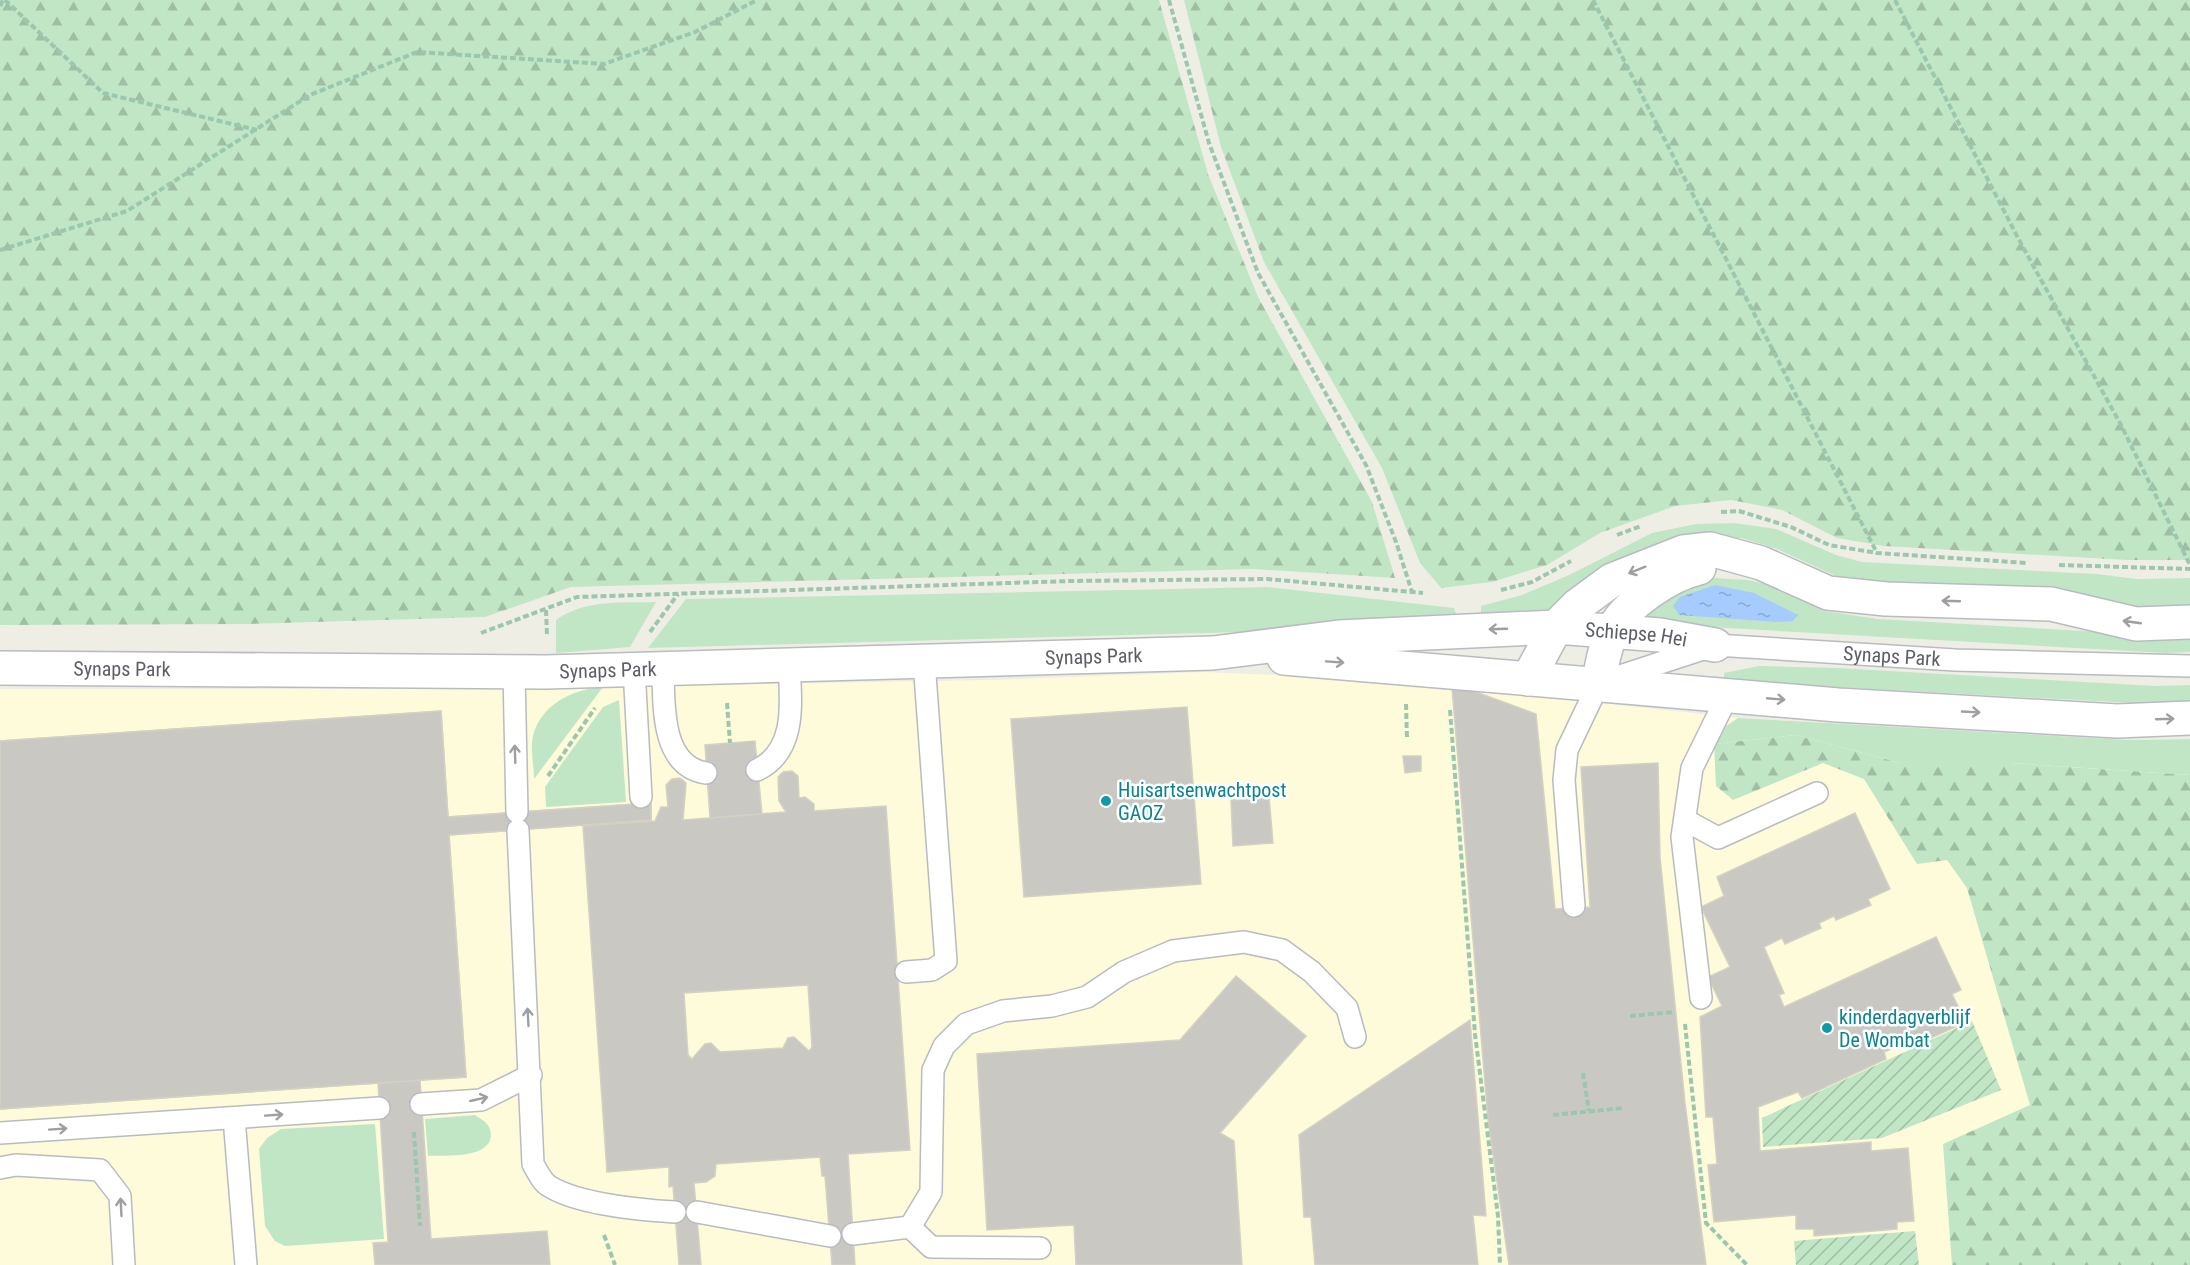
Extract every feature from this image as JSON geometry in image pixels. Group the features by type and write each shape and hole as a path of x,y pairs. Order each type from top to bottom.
{"street":[{"path":"1528,680 1556,627 1578,605 1612,580 1683,552 1710,549 1761,563 1828,593 1886,598 2051,604 2136,624 2190,622"},
{"path":"1733,556 1665,580 1629,610 1612,632 1601,666 1599,683 1838,705 2117,721 2190,718"},
{"name":"Schiepse Hei","path":"1556,627 1660,635 1715,645"},
{"name":"Synaps Park","path":"0,668 514,672 648,669 1214,653 1339,637 1556,627"},
{"name":"Synaps Park","path":"1214,653 1528,680 1599,683"}],"lane":[{"name":"Synaps Park","path":"1599,683 1715,645 1955,660 2190,666"},
{"path":"906,972 932,970 946,961 924,661"},
{"path":"757,770 768,765 780,751 790,723 789,665"},
{"path":"648,669 668,737 684,762 697,771 706,773"},
{"path":"641,797 648,669"},
{"path":"514,672 533,1164 546,1185 568,1195 641,1210 675,1212"},
{"path":"1574,906 1564,780 1567,750 1599,683"},
{"path":"1701,998 1682,837 1692,768 1712,694"},
{"path":"1685,820 1718,838 1817,793"},
{"path":"910,1227 931,1192 933,1070 944,1046 966,1024 1003,1011 1052,1006 1087,996 1124,972 1173,951 1244,942 1282,950 1312,972 1347,1008 1355,1037"},
{"path":"418,1113 481,1100 531,1075"},
{"path":"0,1133 379,1108"},
{"path":"234,1118 246,1265"},
{"path":"0,1168 16,1165 100,1170 120,1196 124,1265"},
{"path":"696,1212 830,1236"},
{"path":"853,1234 910,1227 932,1247 1040,1248"}],"path":[{"path":"0,6 4,0 103,93 257,130"},
{"path":"0,250 127,211 310,95 417,52 604,63 695,32 757,0"},
{"path":"1169,0 1209,143 1258,273 1366,465 1396,542 1412,592"},
{"path":"1593,0 1877,553"},
{"path":"1895,0 2018,238 2121,425 2190,567 2050,565"},
{"path":"1718,512 1739,511 1791,527 1829,545 1877,553 2038,564"},
{"path":"1609,540 1628,529 1648,524"},
{"path":"1492,593 1532,582 1580,556"},
{"path":"577,597 1070,581 1267,579 1424,593"},
{"path":"648,635 678,594"},
{"path":"546,610 548,641"},
{"path":"727,701 730,743"},
{"path":"546,779 598,705"},
{"path":"1450,708 1475,1034 1498,1216 1500,1265"},
{"path":"1630,1016 1684,1012 1706,1223 1747,1265"},
{"path":"1583,1073 1589,1111"},
{"path":"1553,1115 1623,1108"},
{"path":"418,1113 420,1226"}],"shaded area":[{"path":"1204,672 1393,680 1738,718 2131,740 2190,739 2190,1265 0,1265 0,689 458,689 992,680"}],"green space":[{"path":"0,0 1159,0 1208,174 1258,297 1372,502 1395,578 1253,569 571,587 485,617 246,624 0,625"},
{"path":"1184,0 2190,0 2190,560 2127,560 1884,546 1837,538 1782,510 1731,500 1675,506 1600,533 1547,565 1492,582 1441,588 1420,563 1382,468 1264,262 1221,147"},
{"path":"1734,523 1776,529 1836,555 1862,562 2097,574 2137,579 2190,578 2190,612 2142,613 1866,581 1836,576 1777,549 1742,538 1697,537 1533,616 1481,619 1481,606 1522,595 1569,575 1652,533 1696,524"},
{"path":"1715,578 1748,580 1773,586 1824,611 1878,619 2154,635 2190,634 2190,652 2165,653 1640,623 1654,606 1673,593"},
{"path":"1267,587 1454,608 1459,622 1277,631 648,648 686,599"},
{"path":"656,602 630,647 556,653 556,620 567,613 591,605"},
{"path":"1759,666 1837,668 2155,686 2190,685 2190,706 1724,681 1724,673"},
{"path":"603,687 534,779 532,741 543,715 560,700 570,695"},
{"path":"619,700 626,802 546,807 545,787 603,707"},
{"path":"1738,718 2131,740 2190,739 2190,775 2011,763 1900,763 1796,735 1714,744 1720,730"},
{"path":"1796,735 1900,763 2011,763 2190,775 2190,1265 1952,1265 1943,1144 2030,1105 1967,888 1947,860 1917,864 1864,779 1823,763 1733,800 1716,786 1714,744"},
{"path":"1972,1021 2001,1090 1882,1138 1763,1147 1762,1118"},
{"path":"475,1115 486,1123 491,1132 488,1143 483,1149 465,1154 428,1156 425,1119"},
{"path":"375,1124 384,1239 285,1246 275,1241 265,1226 259,1149 267,1138 281,1129"},
{"path":"1915,1231 1919,1265 1796,1265 1794,1241"}],"water":[{"path":"1715,585 1754,593 1798,615 1793,621 1778,622 1679,615 1673,606 1680,597"}],"building":[{"path":"1452,688 1468,689 1536,714 1555,909 1590,907 1581,767 1658,763 1660,857 1685,1103 1706,1265 1509,1265 1488,1119"},
{"name":"Huisartsenwachtpost GAOZ","path":"1187,707 1201,884 1024,897 1011,719"},
{"path":"441,711 448,817 651,803 651,820 449,835 466,1077 420,1080 431,1239 547,1231 550,1265 375,1265 373,1243 388,1242 378,1083 0,1109 0,741"},
{"path":"441,711 448,817 651,803 651,820 449,835 466,1077 0,1109 0,741"},
{"path":"755,741 762,814 710,818 705,745"},
{"path":"1403,756 1421,756 1421,771 1405,773"},
{"path":"792,771 798,776 799,798 805,797 814,804 814,811 886,806 910,1150 848,1154 855,1265 832,1265 825,1176 822,1176 820,1157 716,1164 715,1176 706,1182 694,1183 701,1265 679,1265 673,1186 669,1187 669,1167 607,1172 583,826 655,821 661,807 668,807 666,785 672,779 680,778 686,783 683,820 786,812 779,801 778,777 783,772","holes":["808,985 812,1047 809,1051 794,1037 788,1038 783,1048 720,1052 711,1043 705,1044 692,1059 688,1055 684,993"]},
{"path":"1269,797 1273,843 1233,846 1231,800"},
{"name":"kinderdagverblijf De Wombat","path":"1855,813 1890,889 1868,899 1871,905 1836,920 1834,916 1819,923 1821,928 1785,944 1782,938 1764,947 1784,993 1779,995 1784,1007 1936,937 1961,990 1952,994 1966,1022 1929,1039 1926,1034 1884,1052 1886,1059 1802,1098 1798,1092 1758,1107 1760,1151 1871,1142 1871,1151 1908,1148 1914,1221 1897,1222 1897,1229 1814,1236 1814,1229 1796,1229 1796,1215 1714,1222 1708,1165 1717,1164 1713,1117 1706,1117 1700,1017 1722,1006 1708,977 1730,967 1701,907 1724,896 1717,877"},
{"path":"1236,976 1306,1036 1220,1133 1234,1141 1242,1265 1076,1265 1074,1225 987,1230 977,1054 1180,1040"},
{"path":"1470,1020 1486,1216 1473,1215 1478,1265 1315,1265 1311,1217 1304,1217 1299,1135"}],"place":[{"name":"Huisartsenwachtpost GAOZ","path":"1106,801"},
{"name":"kinderdagverblijf De Wombat","path":"1827,1028"}]}
